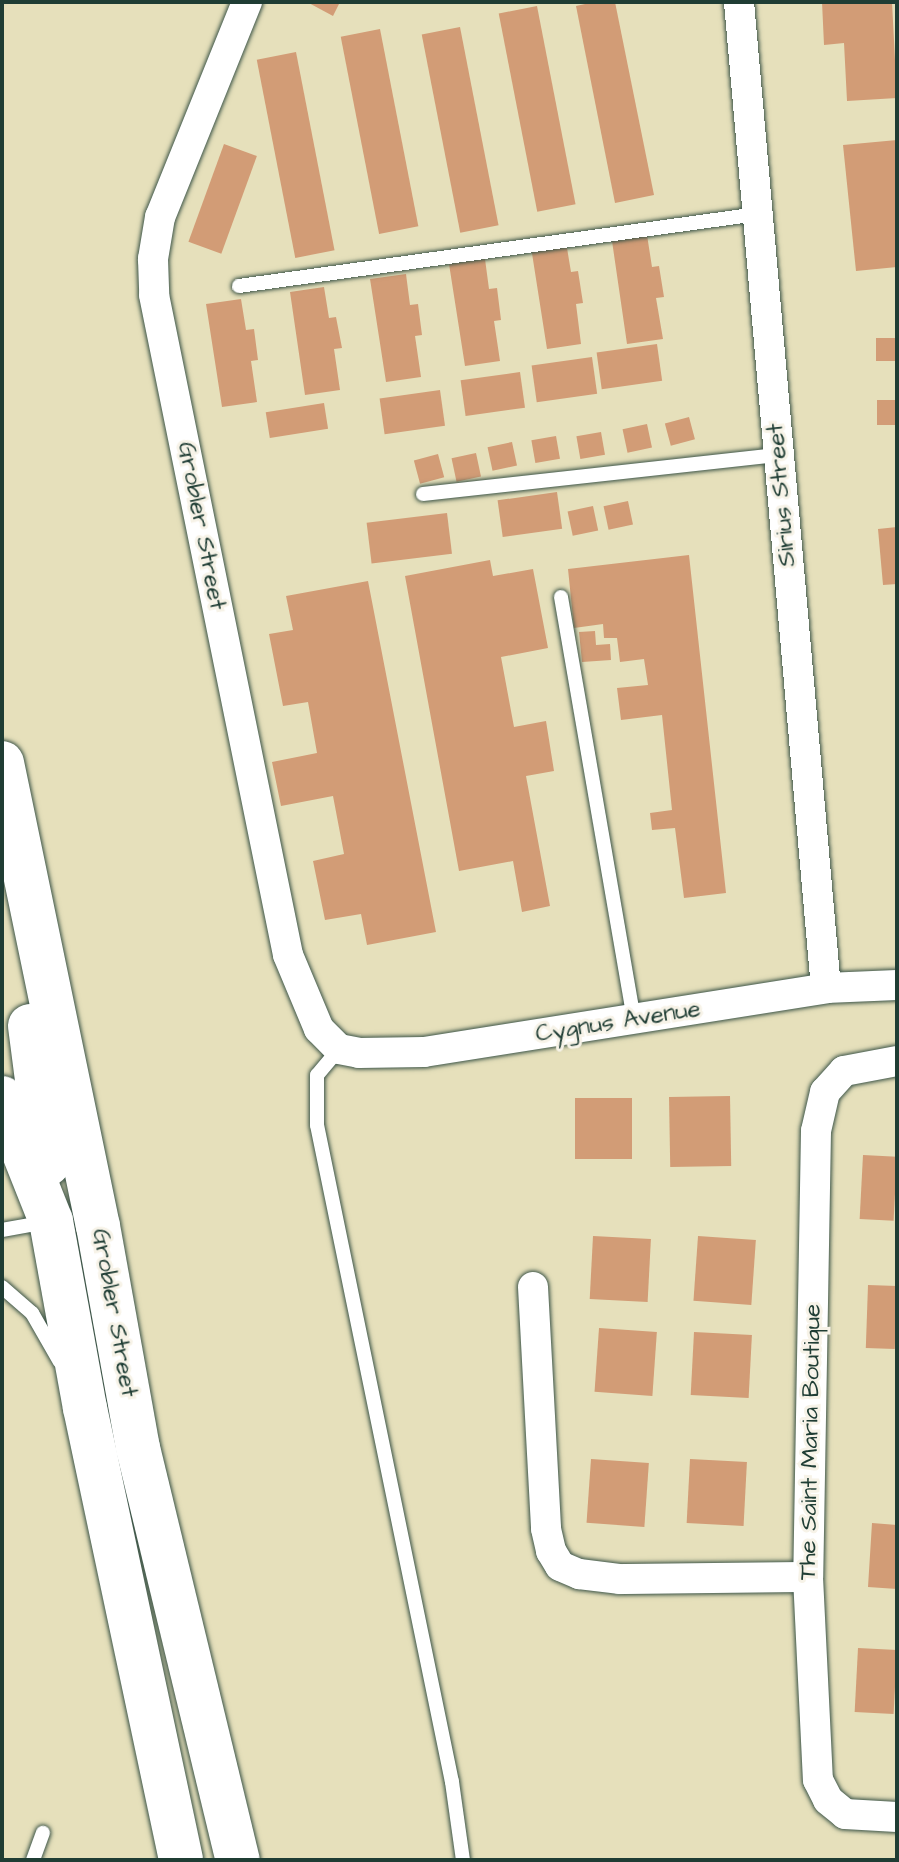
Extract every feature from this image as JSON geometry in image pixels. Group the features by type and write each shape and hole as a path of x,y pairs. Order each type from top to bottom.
{"main road":[{"path":"5,780 11,887 50,1178 51,1221"},
{"name":"Grobler Street","path":"5,780 98,1226 151,1507 238,1860"},
{"path":"2,1098 68,1262 121,1462 151,1507"},
{"name":"Grobler Street","path":"51,1221 85,1408 181,1860"}],"street":[{"name":"Grobler Street","path":"247,2 160,217 153,259 154,295 288,955 319,1029 339,1049"},
{"name":"Sirius Street","path":"739,2 826,988"},
{"name":"Cygnus Avenue","path":"339,1049 359,1053 424,1052 826,988 897,985"},
{"name":"The Saint Maria Boutique","path":"897,1061 844,1071 833,1080 825,1092 816,1131 808,1577 818,1780 828,1800 845,1814 897,1817"},
{"path":"533,1287 544,1517 555,1561 579,1574 619,1579 808,1577"}],"lane":[{"path":"239,286 758,214"},
{"path":"423,494 779,455"},
{"path":"561,597 634,1020"},
{"path":"339,1049 317,1075 317,1125 452,1782 463,1860"},
{"path":"2,1230 51,1221"},
{"path":"2,1287 32,1313 85,1408"},
{"path":"33,1860 43,1833"}],"building":[{"path":"307,2 340,2 333,16"},
{"path":"615,2 654,195 615,203 576,6"},
{"path":"822,2 892,2 897,98 847,101 844,43 824,45"},
{"path":"537,6 576,204 537,212 499,13"},
{"path":"460,27 499,225 460,233 422,34"},
{"path":"380,29 418,226 379,234 341,37"},
{"path":"296,52 335,250 295,258 257,60"},
{"path":"897,140 897,267 856,271 843,145"},
{"path":"224,144 257,156 221,254 188,242"},
{"path":"647,235 652,267 659,266 664,297 656,298 663,339 627,344 612,241"},
{"path":"566,242 571,272 578,271 583,303 576,304 581,344 547,349 531,247"},
{"path":"485,259 489,289 497,288 501,320 494,321 500,361 465,366 449,264"},
{"path":"406,274 410,305 418,304 422,335 415,336 421,377 386,382 370,279"},
{"path":"324,287 329,318 336,317 342,348 334,349 340,390 305,395 290,292"},
{"path":"241,299 246,330 254,329 258,360 251,361 257,402 222,407 206,304"},
{"path":"876,338 897,338 897,361 876,361"},
{"path":"657,344 662,381 602,389 597,352"},
{"path":"592,357 597,394 537,402 532,365"},
{"path":"520,372 525,408 466,416 461,380"},
{"path":"440,390 445,426 385,434 380,398"},
{"path":"877,400 897,400 897,425 877,425"},
{"path":"324,403 328,429 270,438 266,412"},
{"path":"689,417 695,439 671,446 665,423"},
{"path":"647,424 652,447 628,453 623,429"},
{"path":"601,432 605,455 580,459 576,436"},
{"path":"556,436 560,459 535,463 531,440"},
{"path":"512,442 517,465 493,471 488,447"},
{"path":"476,453 481,476 457,482 452,458"},
{"path":"438,454 444,477 420,484 414,460"},
{"path":"557,492 562,529 503,537 498,500"},
{"path":"628,501 633,524 609,530 604,506"},
{"path":"593,506 598,530 573,536 568,511"},
{"path":"447,513 452,554 372,564 367,523"},
{"path":"897,527 897,584 883,585 878,529"},
{"path":"689,555 726,893 684,898 675,828 652,830 650,813 672,810 662,715 621,720 617,688 648,685 644,659 620,662 617,638 604,638 603,624 574,628 568,569"},
{"path":"490,560 493,576 533,569 548,648 501,657 514,727 546,721 554,771 526,776 550,906 522,912 513,861 459,871 405,576"},
{"path":"368,581 436,932 367,945 361,914 325,920 313,861 344,854 333,796 281,806 272,762 317,753 308,702 283,706 269,634 293,630 286,596"},
{"path":"595,631 596,645 610,644 611,660 582,662 579,632"},
{"path":"730,1096 731,1166 670,1167 669,1097"},
{"path":"575,1098 632,1098 632,1159 575,1159"},
{"path":"863,1155 897,1157 894,1221 860,1219"},
{"path":"593,1236 651,1239 648,1302 590,1299"},
{"path":"698,1236 756,1240 751,1305 693,1301"},
{"path":"868,1285 897,1286 895,1349 866,1348"},
{"path":"599,1328 657,1332 652,1396 595,1392"},
{"path":"694,1332 752,1335 749,1398 691,1395"},
{"path":"591,1459 649,1463 644,1527 587,1523"},
{"path":"690,1459 747,1462 744,1526 687,1523"},
{"path":"872,1523 897,1525 897,1589 868,1587"},
{"path":"858,1648 897,1650 894,1714 855,1712"}]}
